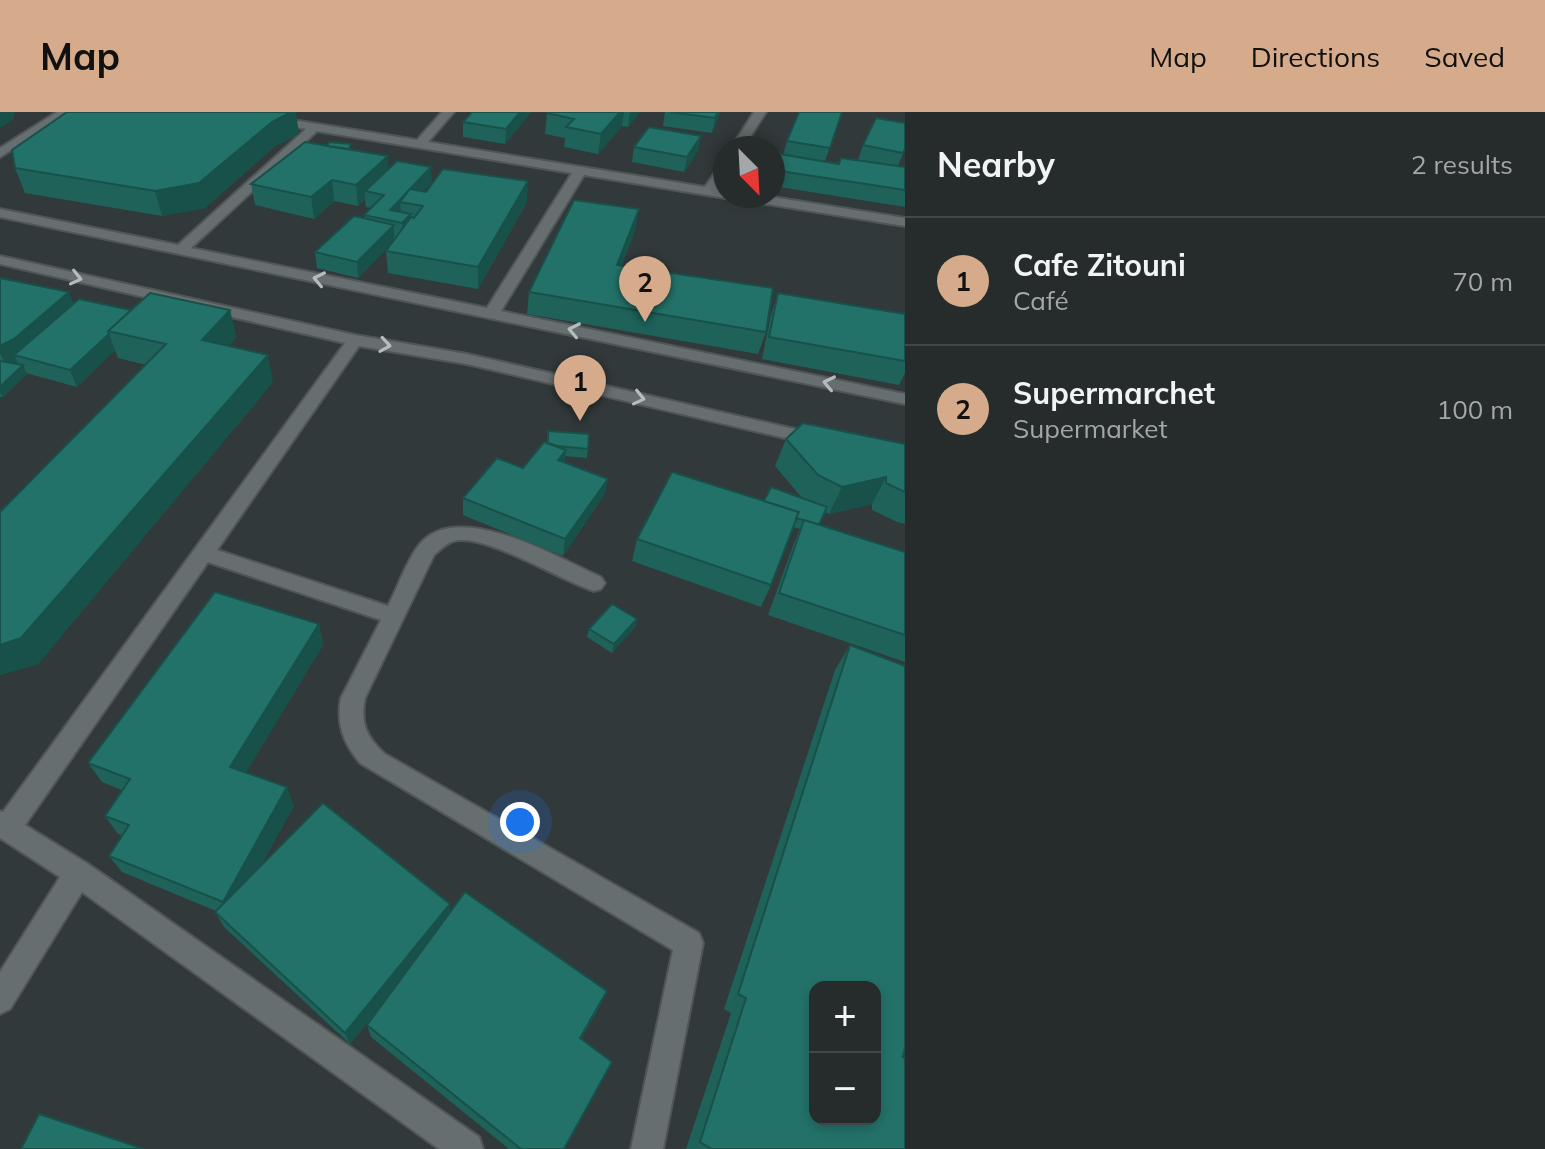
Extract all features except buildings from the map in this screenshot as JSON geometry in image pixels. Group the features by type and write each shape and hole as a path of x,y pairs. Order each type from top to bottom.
{"street":[{"path":"0,153 65,112"},
{"path":"222,112 713,192"},
{"path":"421,143 448,112"},
{"path":"745,136 760,112"},
{"path":"181,250 315,127"},
{"path":"492,313 580,171"},
{"path":"709,191 713,185"},
{"path":"785,203 905,222"},
{"path":"0,213 905,399"},
{"path":"0,260 355,340 467,359 830,442"},
{"path":"355,340 3,826 78,873 467,1149"},
{"path":"594,583 477,535 447,535 426,551 353,698 349,715 352,733 361,749 376,762 689,943 647,1149"},
{"path":"203,553 393,616"},
{"path":"0,999 78,873"}],"place":[{"name":"Supermarchet","path":"645,322"},
{"name":"Cafe Zitouni","path":"580,421"}]}
